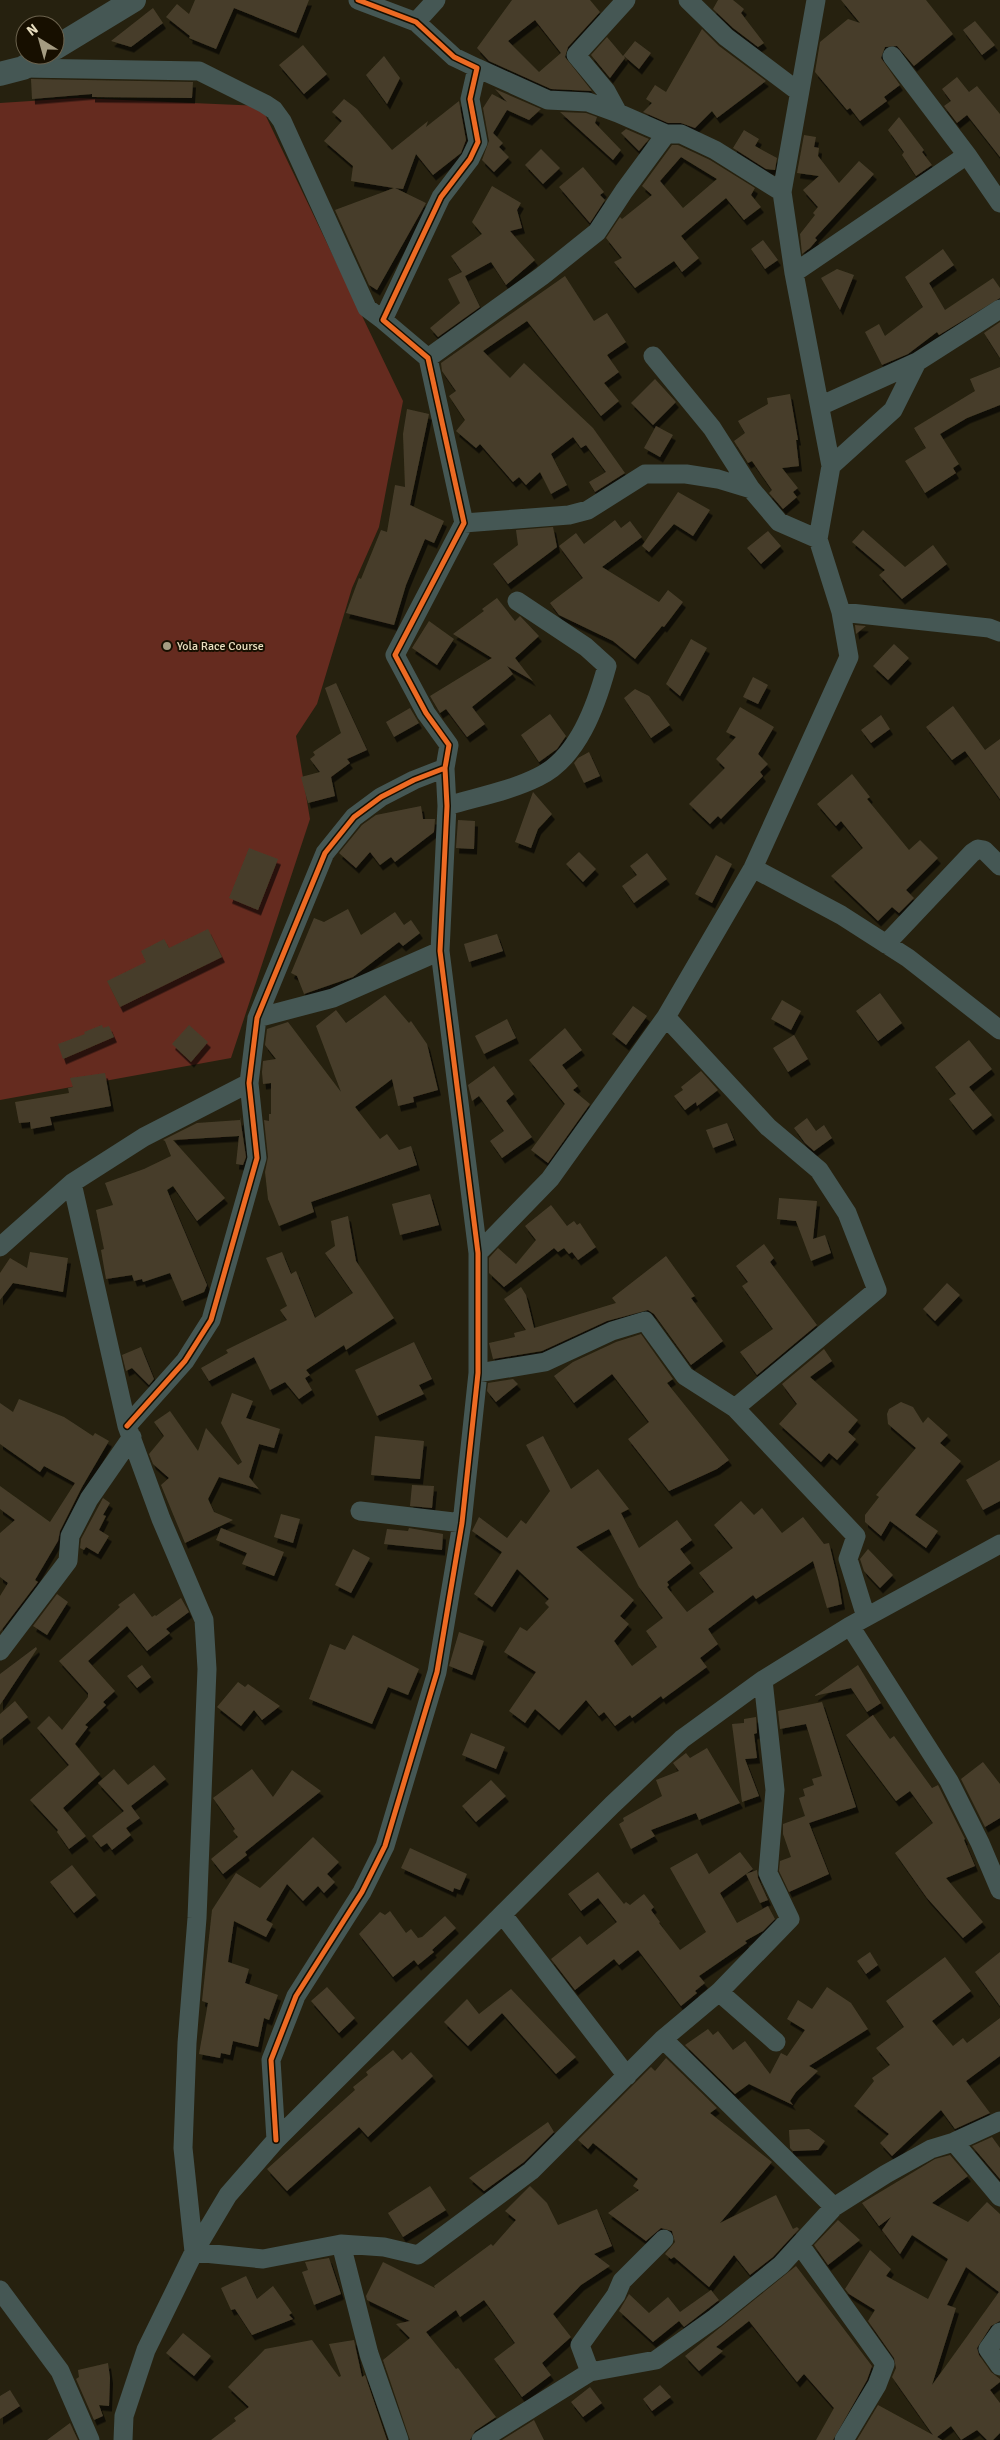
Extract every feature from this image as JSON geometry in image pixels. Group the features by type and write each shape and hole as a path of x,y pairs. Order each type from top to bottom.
{"street":[{"path":"65,42 134,0"},
{"path":"358,0 416,22 454,57 477,68 548,100 588,102 666,134 680,134 715,150 782,192"},
{"path":"416,22 436,0"},
{"path":"618,113 606,91 576,55 626,0"},
{"path":"688,0 726,37 799,92"},
{"path":"478,1253 550,1179 666,1017 753,868 849,658 841,612 818,539 831,466 794,273 782,192 816,0"},
{"path":"892,56 967,155 1000,203"},
{"path":"23,68 28,65"},
{"path":"0,74 23,68 200,71 270,107 282,121 367,308 428,358 464,523 395,655 426,713 449,745 445,768 447,806 440,951 478,1253 478,1374 462,1523 436,1672 385,1846 362,1892 296,1996 271,2060 276,2140"},
{"path":"383,320 441,198 470,158 478,142 470,100 477,68"},
{"path":"428,358 542,276 597,232 624,191 666,134"},
{"path":"794,273 967,155"},
{"path":"820,406 917,362 1000,309"},
{"path":"653,356 712,428 750,489 779,522 818,539"},
{"path":"831,466 893,410 917,362"},
{"path":"464,523 569,515 588,510 645,474 686,474 718,479 750,489"},
{"path":"447,806 540,777 564,758 579,736 599,694 607,666 586,647 517,601"},
{"path":"841,612 989,628 1000,632"},
{"path":"0,1650 68,1561 70,1536 89,1499 130,1432 186,1361 210,1320 257,1158 250,1083 257,1018 326,853 354,816 381,797 414,780 445,768"},
{"path":"886,944 978,849 984,850 1000,866"},
{"path":"753,868 841,915 908,958 1000,1030"},
{"path":"257,1018 333,998 440,951"},
{"path":"666,1017 768,1127 819,1170 847,1213 878,1290 735,1408"},
{"path":"0,1247 72,1183 144,1137 250,1083"},
{"path":"72,1183 130,1432 161,1519 204,1620 207,1669 199,1878 187,2043 183,2148 194,2252"},
{"path":"478,1374 545,1362 612,1331 645,1321 685,1376 735,1408 856,1536 848,1559 858,1622 949,1781 980,1843 1000,1890"},
{"path":"360,1511 462,1523"},
{"path":"123,2440 124,2416 146,2350 194,2252 228,2195 276,2140 612,1806 682,1739 764,1680 858,1622 1000,1544"},
{"path":"194,2252 263,2259 341,2244 384,2247 418,2255 531,2171 663,2039 719,1992 790,1919 768,1873 775,1790 764,1680"},
{"path":"503,1915 627,2076"},
{"path":"719,1992 776,2042"},
{"path":"663,2039 834,2207"},
{"path":"481,2440 590,2372 656,2360 715,2318 781,2265 834,2207 886,2174 931,2149 954,2142 1000,2121"},
{"path":"954,2142 1000,2197"},
{"path":"590,2372 580,2345 616,2295 622,2281 664,2239"},
{"path":"341,2244 369,2354 399,2440"},
{"path":"800,2245 885,2364 877,2386 844,2440"},
{"path":"0,2290 60,2372 90,2440"},
{"path":"1000,2332 988,2349 1000,2366"}],"shaded area":[{"name":"Yola Race Course","path":"77,98 261,106 403,401 379,527 352,588 317,704 296,736 310,819 231,1058 0,1100 0,103"}],"building":[{"path":"195,0 309,0 296,33 234,8 216,49 189,38 190,36 166,17 177,4 189,14"},
{"path":"512,0 590,0 600,12 568,47 565,57 592,91 551,89 489,61 477,48","holes":["535,20 561,53 539,72 508,41"]},
{"path":"718,0 733,0 744,9 741,13 764,43 758,47 733,28 713,9"},
{"path":"841,0 926,0 953,34 914,66 897,46 885,47 881,58 900,85 884,97 887,101 860,121 850,108 847,110 815,72 820,42 848,19 860,23"},
{"path":"153,8 163,23 131,47 111,41"},
{"path":"975,21 995,45 982,55 963,30"},
{"path":"702,29 719,46 766,81 717,118 712,111 695,128 681,123 668,123 643,112 652,103 646,99 655,85 666,92"},
{"path":"607,37 623,56 635,41 651,53 639,69 624,56 625,58 610,78 591,55"},
{"path":"303,45 327,74 304,94 279,65"},
{"path":"384,56 400,78 387,104 366,75"},
{"path":"957,77 969,92 977,86 1000,114 1000,157 967,115 957,123 944,106 951,101 942,89"},
{"path":"31,79 193,82 192,98 92,97 92,94 32,99"},
{"path":"495,89 541,109 529,120 507,110 493,133 503,143 499,147 509,157 494,172 482,160 489,141 483,108 492,94 507,102"},
{"path":"344,99 357,109 392,150 428,121 426,127 459,101 466,140 461,153 433,175 416,154 403,189 395,188 426,203 377,290 369,285 335,210 394,188 351,181 353,166 324,141 342,121 332,112"},
{"path":"560,112 586,113 597,117 595,123 621,150 613,160"},
{"path":"899,117 924,150 922,152 932,165 916,176 902,155 904,152 888,130"},
{"path":"626,129 649,139 639,151 621,133"},
{"path":"744,130 759,139 755,146 777,158 775,170 766,169 733,148"},
{"path":"804,135 816,137 814,147 819,148 818,156 839,183 859,161 874,174 815,238 817,240 810,248 802,254 800,234 815,215 813,213 818,207 803,190 819,176 797,173"},
{"path":"672,145 678,145 710,160 755,188 751,195 761,207 744,220 726,198 681,236 699,258 682,272 674,261 635,288 614,262 622,258 606,238 620,217 622,219 652,195 642,186","holes":["681,157 717,179 683,208 660,181"]},
{"path":"541,149 560,168 543,184 525,165"},
{"path":"583,167 604,192 600,195 605,200 590,223 559,187"},
{"path":"492,186 521,203 517,210 522,228 510,231 535,260 506,285 491,262 465,276 480,307 438,337 430,328 460,303 448,279 462,272 451,256 482,234 472,222"},
{"path":"763,240 778,260 765,269 751,249"},
{"path":"943,249 954,265 929,283 945,310 993,278 1000,288 1000,298 939,335 937,332 908,354 882,365 865,332 879,324 885,336 923,307 905,277"},
{"path":"837,269 854,275 840,310 821,278"},
{"path":"565,276 594,321 607,313 626,342 607,355 619,372 604,383 619,401 601,416 527,321 483,351 510,378 524,363 593,428 625,473 595,492 589,482 606,472 586,445 581,448 573,437 551,454 567,485 551,494 540,472 526,485 519,477 513,482 480,444 476,448 456,431 465,420 449,396 456,391 442,371 441,363"},
{"path":"1000,322 1000,358 984,333"},
{"path":"1000,367 1000,405 967,418 940,434 959,464 953,468 956,473 925,493 905,461 926,448 914,428 975,391 970,379"},
{"path":"655,379 676,402 653,425 631,403"},
{"path":"790,394 798,440 796,440 799,466 782,468 798,488 793,492 797,497 783,509 769,493 772,490 752,461 748,463 734,441 745,433 738,421 768,404 767,398"},
{"path":"407,409 429,414 410,505 444,521 434,543 425,539 406,585 394,625 346,613 359,578 361,579 381,530 387,532 395,485 405,487 403,434"},
{"path":"656,426 673,435 660,457 644,448"},
{"path":"678,492 710,510 693,536 674,524 649,552 642,546"},
{"path":"615,520 621,528 630,521 642,537 602,567 659,602 668,590 683,602 664,627 662,626 635,659 613,641 559,615 550,603 583,578 559,546 576,533 584,544"},
{"path":"553,527 557,547 508,584 493,564 518,545 516,530"},
{"path":"863,530 905,567 933,545 947,564 902,599 879,575 885,570 852,542"},
{"path":"768,531 781,546 761,564 747,548"},
{"path":"497,598 515,621 520,616 539,636 515,658 533,681 507,666 513,674 472,707 485,724 467,737 446,709 440,713 430,696 492,658 453,634 484,611 482,609"},
{"path":"429,621 454,639 437,665 412,648"},
{"path":"855,625 866,626 856,634"},
{"path":"691,639 707,648 680,696 666,684"},
{"path":"894,644 909,658 888,680 873,666"},
{"path":"753,677 768,685 758,704 743,697"},
{"path":"336,683 367,750 347,759 350,763 331,777 335,796 308,803 301,777 320,772 310,759 315,755 313,752 341,733 325,688"},
{"path":"635,689 649,696 670,725 651,738 624,698"},
{"path":"953,706 985,750 1000,739 1000,799 965,751 952,760 926,727"},
{"path":"740,707 774,727 758,754 768,764 760,772 763,776 721,819 718,816 710,824 689,804 725,768 716,759 736,737 726,732"},
{"path":"410,708 419,723 394,737 386,722"},
{"path":"550,714 566,736 557,749 539,762 521,735"},
{"path":"881,715 890,729 871,743 861,730"},
{"path":"589,752 600,776 584,783 574,763 578,758"},
{"path":"852,774 870,797 867,799 909,850 920,840 938,858 906,890 914,898 899,913 892,907 878,921 831,876 863,848 841,821 836,826 817,804"},
{"path":"533,792 552,814 538,829 531,848 515,842"},
{"path":"421,806 423,819 435,819 434,832 395,862 391,857 380,865 370,852 356,868 339,853 362,825 376,815"},
{"path":"458,820 475,821 474,849 456,848"},
{"path":"249,848 278,859 258,910 229,898"},
{"path":"579,852 596,869 583,882 566,864"},
{"path":"647,853 667,879 634,903 622,886 637,875 630,866"},
{"path":"716,855 732,864 712,903 695,894"},
{"path":"348,909 361,935 395,912 404,925 411,920 420,933 403,946 399,942 353,977 304,994 297,976 291,973 314,918 324,922"},
{"path":"208,929 222,957 120,1007 107,981 146,962 141,951 164,939 169,948"},
{"path":"497,934 503,951 469,962 464,944"},
{"path":"880,993 902,1023 878,1041 856,1011"},
{"path":"385,995 409,1023 411,1021 427,1044 438,1090 413,1097 414,1102 398,1106 392,1079 355,1107 380,1139 387,1134 399,1150 411,1146 417,1165 311,1202 314,1212 279,1226 268,1199 265,1172 268,1157 264,1120 269,1121 269,1114 271,1114 271,1083 263,1084 263,1061 276,1059 265,1045 267,1029 288,1022 341,1092 316,1026 336,1010 346,1023"},
{"path":"782,1000 801,1011 791,1030 771,1019"},
{"path":"633,1006 647,1016 626,1045 612,1034"},
{"path":"507,1019 516,1038 484,1054 475,1036"},
{"path":"102,1025 103,1028 109,1026 114,1037 63,1059 58,1044 85,1034 84,1032"},
{"path":"189,1025 208,1042 191,1062 172,1044"},
{"path":"565,1028 582,1050 562,1065 578,1086 573,1090 590,1104 548,1163 531,1150 565,1104 529,1060"},
{"path":"794,1035 808,1059 788,1072 773,1048"},
{"path":"969,1040 992,1069 969,1087 992,1115 973,1130 949,1099 956,1094 935,1067"},
{"path":"494,1066 514,1094 506,1101 532,1137 502,1158 490,1141 504,1131 479,1096 472,1101 468,1085"},
{"path":"701,1071 718,1090 697,1106 696,1102 685,1110 674,1096 683,1090 681,1087"},
{"path":"105,1073 111,1106 50,1117 52,1125 31,1129 30,1122 19,1123 15,1102 69,1093 68,1088 73,1087 70,1078"},
{"path":"240,1117 246,1157 243,1165 236,1164 239,1136 173,1140 225,1198 197,1221 173,1186 167,1190 207,1285 204,1292 182,1301 170,1273 143,1282 142,1279 134,1281 132,1275 106,1279 101,1250 104,1249 96,1210 113,1205 105,1183 144,1169 171,1156 163,1140 197,1123 240,1120"},
{"path":"807,1118 816,1131 824,1125 832,1138 814,1151 805,1143 794,1128"},
{"path":"727,1123 734,1140 713,1148 706,1130"},
{"path":"430,1194 439,1225 400,1235 392,1204"},
{"path":"779,1198 817,1201 813,1239 825,1235 831,1253 811,1261 796,1221 777,1219"},
{"path":"551,1205 567,1226 574,1221 577,1225 580,1223 596,1247 578,1260 572,1252 569,1254 564,1248 558,1252 554,1248 504,1287 489,1273 489,1258 498,1248 516,1264 536,1240 525,1226"},
{"path":"348,1216 356,1261 394,1318 346,1350 344,1345 306,1370 310,1375 305,1378 312,1390 299,1399 285,1382 270,1390 254,1357 209,1381 201,1368 228,1353 226,1350 287,1320 280,1310 287,1306 266,1258 282,1252 291,1274 296,1271 315,1318 353,1293 325,1253 335,1246 331,1221"},
{"path":"764,1244 774,1258 770,1262 817,1325 757,1375 740,1352 773,1329 742,1286 748,1282 736,1266"},
{"path":"30,1252 68,1258 63,1292 13,1283 0,1300 0,1273 10,1258 27,1268"},
{"path":"666,1256 695,1296 691,1298 723,1341 691,1365 654,1314 648,1310 607,1321 542,1351 493,1359 489,1343 515,1337 514,1333 526,1330 504,1299 521,1287 526,1295 534,1328 616,1303 612,1298"},
{"path":"947,1283 960,1295 935,1321 923,1309"},
{"path":"641,1334 673,1379 667,1383 729,1460 717,1469 669,1491 628,1439 649,1422 612,1374 574,1403 554,1376 573,1362 616,1342"},
{"path":"414,1342 432,1379 419,1385 424,1394 377,1416 355,1370"},
{"path":"141,1347 154,1379 149,1385 132,1368 126,1371 122,1355"},
{"path":"824,1349 832,1361 810,1377 858,1420 848,1432 856,1439 837,1460 829,1453 821,1462 779,1424 797,1404 782,1384"},
{"path":"513,1379 518,1384 496,1402 487,1391 488,1383"},
{"path":"232,1393 253,1401 246,1418 280,1429 274,1448 259,1444 249,1477 259,1489 219,1477 208,1499 214,1512 233,1520 185,1543 161,1485 169,1478 153,1464 149,1454 164,1436 154,1422 170,1411 198,1451 206,1428 238,1465 242,1462 221,1423"},
{"path":"19,1399 64,1417 93,1436 95,1433 109,1441 82,1487 60,1531 58,1541 35,1580 38,1582 0,1632 0,1596 8,1583 0,1577 0,1533 15,1520 0,1509 0,1486 50,1522 75,1483 44,1466 40,1472 0,1444 0,1403 13,1412"},
{"path":"901,1402 913,1407 923,1423 928,1417 948,1435 940,1443 961,1461 915,1515 938,1531 926,1548 890,1521 881,1536 865,1522 865,1515 879,1497 876,1495 916,1448 888,1424 887,1414 889,1409"},
{"path":"375,1436 424,1441 420,1479 371,1475"},
{"path":"543,1436 571,1489 598,1469 629,1509 621,1513 639,1548 677,1520 692,1540 680,1549 691,1563 667,1582 669,1585 667,1587 687,1612 714,1592 699,1573 733,1548 714,1525 741,1501 754,1515 762,1508 782,1533 803,1517 824,1544 829,1543 842,1604 827,1608 813,1561 756,1599 753,1595 708,1629 718,1644 700,1658 707,1667 663,1699 661,1696 632,1718 630,1715 615,1726 604,1712 599,1716 586,1700 559,1730 535,1709 525,1723 509,1711 536,1672 504,1652 520,1627 527,1631 549,1607 545,1603 549,1599 517,1569 492,1607 474,1594 502,1552 472,1531 479,1517 507,1538 521,1520 526,1524 550,1491 526,1445","holes":["609,1529 639,1587 663,1618 646,1631 657,1647 632,1666 614,1641 629,1624 620,1616 634,1600 576,1547"]},
{"path":"1000,1460 1000,1501 983,1510 966,1480"},
{"path":"412,1485 434,1486 432,1508 410,1506"},
{"path":"103,1498 110,1503 103,1515 106,1516 99,1530 109,1536 98,1554 86,1547 84,1550 80,1548 81,1539"},
{"path":"281,1514 300,1519 293,1543 274,1537"},
{"path":"221,1528 284,1552 274,1576 242,1564 247,1553 216,1540"},
{"path":"409,1528 443,1534 442,1550 384,1544 387,1529 408,1531"},
{"path":"353,1549 370,1558 351,1593 335,1585"},
{"path":"868,1549 893,1575 880,1588 864,1571 860,1559"},
{"path":"134,1593 152,1617 181,1598 189,1612 166,1629 170,1633 147,1651 127,1626 88,1661 115,1691 103,1702 106,1705 85,1725 88,1727 75,1744 100,1774 63,1808 86,1836 69,1849 57,1832 58,1830 30,1800 69,1765 37,1728 49,1716 62,1730 88,1697 88,1693 59,1661 120,1607 118,1605"},
{"path":"57,1594 68,1602 47,1635 33,1626"},
{"path":"459,1632 484,1641 472,1675 449,1666"},
{"path":"353,1635 419,1669 408,1695 388,1687 372,1724 309,1699 330,1644 345,1650"},
{"path":"36,1647 37,1649 0,1705 0,1674"},
{"path":"142,1665 151,1677 137,1688 127,1676"},
{"path":"858,1665 881,1703 867,1712 851,1688 814,1696"},
{"path":"238,1682 245,1687 248,1684 280,1706 262,1720 254,1710 241,1726 217,1707"},
{"path":"15,1701 28,1717 0,1740 0,1714"},
{"path":"822,1702 856,1807 809,1823 829,1874 789,1892 779,1871 780,1861 791,1857 783,1834 783,1824 805,1816 799,1798 805,1796 803,1789 814,1785 812,1779 822,1776 806,1724 780,1729 778,1711"},
{"path":"873,1715 890,1739 894,1736 932,1788 938,1785 965,1839 975,1866 946,1878 983,1922 963,1938 927,1898 895,1853 933,1823 910,1791 896,1801 846,1735"},
{"path":"756,1717 757,1733 754,1734 757,1758 745,1759 759,1796 742,1802 732,1724 744,1723 744,1719"},
{"path":"471,1733 505,1747 496,1769 462,1755"},
{"path":"707,1748 740,1803 699,1820 696,1813 651,1830 655,1836 631,1849 619,1824 624,1821 623,1818 662,1796 656,1780 679,1771 673,1763 686,1753 690,1758"},
{"path":"983,1762 1000,1784 1000,1818 985,1827 961,1779"},
{"path":"154,1765 166,1779 131,1806 140,1818 126,1828 131,1835 112,1850 107,1843 101,1847 92,1836 124,1811 98,1783 114,1769 128,1785"},
{"path":"252,1769 273,1797 292,1770 321,1791 245,1852 247,1855 223,1874 211,1859 238,1837 233,1831 235,1829 213,1798"},
{"path":"491,1780 506,1796 476,1822 462,1806"},
{"path":"313,1837 339,1862 327,1874 335,1882 324,1893 318,1886 303,1901 287,1884 266,1920 273,1924 266,1937 234,1921 228,1962 249,1969 245,1983 278,1995 269,2020 264,2018 258,2047 233,2041 230,2055 221,2053 220,2058 199,2054 208,2003 202,2001 212,1910 236,1873 260,1888"},
{"path":"410,1848 467,1874 460,1890 454,1888 453,1892 401,1868"},
{"path":"740,1852 753,1869 720,1893 737,1923 768,1906 775,1919 763,1931 745,1941 747,1943 699,1976 705,1983 695,1991 697,1993 681,2006 638,1950 619,1965 614,1959 575,1990 551,1959 580,1936 587,1945 617,1922 598,1898 581,1911 568,1894 598,1872 624,1904 626,1902 630,1905 644,1894 654,1907 651,1910 659,1923 680,1950 706,1932 670,1868 697,1853 709,1874"},
{"path":"72,1865 96,1895 74,1913 50,1882"},
{"path":"757,1870 758,1878 768,1900 760,1903 746,1874"},
{"path":"390,1911 406,1933 411,1929 418,1938 422,1937 445,1916 456,1928 432,1950 434,1952 418,1965 414,1960 393,1977 359,1934 380,1912 385,1915"},
{"path":"870,1952 878,1965 866,1974 857,1961"},
{"path":"1000,1952 1000,2006 975,1972"},
{"path":"945,1957 971,1991 932,2021 953,2046 963,2038 967,2043 1000,2018 1000,2056 966,2081 990,2113 955,2129 941,2110 892,2156 880,2143 889,2134 854,2106 874,2081 872,2078 890,2065 876,2048 904,2027 886,2001"},
{"path":"327,1987 355,2018 339,2033 311,2001"},
{"path":"827,1987 851,2003 868,2029 809,2066 818,2071 796,2092 790,2101 793,2105 749,2084 735,2094 685,2045 708,2029 713,2035 718,2031 733,2050 745,2041 770,2074 781,2053 787,2056 805,2030 787,2019 798,2000 812,2009"},
{"path":"511,1989 576,2057 556,2074 502,2013 468,2046 444,2022 467,1999 479,2014"},
{"path":"393,2050 402,2060 411,2052 433,2076 368,2137 359,2127 287,2191 267,2169 355,2090 353,2087 368,2075 366,2072"},
{"path":"666,2058 717,2108 710,2113 772,2162 720,2223 776,2195 793,2229 797,2227 799,2229 773,2257 750,2275 734,2255 709,2287 674,2257 671,2259 665,2254 675,2242 672,2231 661,2228 646,2241 608,2213 639,2190 633,2186 638,2179 593,2143 588,2149 578,2140 651,2067 655,2071"},
{"path":"548,2122 554,2132 524,2162 484,2191 469,2178"},
{"path":"809,2129 825,2141 818,2150 793,2151 790,2148 789,2130"},
{"path":"992,2137 1000,2148 1000,2179 972,2146"},
{"path":"950,2155 968,2176 932,2203 968,2222 987,2202 1000,2214 1000,2321 991,2326 977,2348 979,2355 991,2372 1000,2379 1000,2382 990,2390 1000,2403 1000,2433 993,2440 987,2440 977,2430 961,2440 951,2426 937,2437 942,2440 857,2440 878,2405 933,2435 892,2377 896,2368 894,2358 868,2321 875,2310 849,2294 845,2289 870,2250 891,2269 886,2276 928,2299 948,2259 912,2235 900,2254 882,2230 891,2217 879,2226 862,2203 935,2159","holes":["966,2267 999,2292 932,2385 956,2308 947,2305"]},
{"path":"430,2186 446,2210 403,2237 388,2213"},
{"path":"530,2186 547,2203 558,2225 597,2209 612,2246 594,2254 610,2266 581,2285 553,2314 571,2337 542,2363 551,2375 522,2397 494,2359 515,2343 484,2300 460,2317 456,2310 426,2332 456,2369 458,2368 496,2417 475,2431 470,2440 410,2440 383,2360 410,2338 396,2324 410,2321 367,2300 366,2296 383,2262 435,2288 434,2286 491,2244 493,2246 516,2220 505,2211"},
{"path":"838,2220 860,2240 828,2265 814,2245"},
{"path":"329,2258 341,2294 314,2305 302,2272 308,2270 305,2262"},
{"path":"796,2266 872,2366 867,2380 833,2440 816,2440 834,2408 804,2374 797,2382 749,2321 716,2347 723,2351 699,2371 685,2356"},
{"path":"246,2276 257,2299 273,2286 292,2313 289,2315 293,2319 252,2335 235,2309 231,2310 221,2288"},
{"path":"711,2290 719,2300 684,2327 679,2321 653,2342 619,2311 629,2294 649,2313 668,2297 680,2312"},
{"path":"183,2333 211,2356 194,2376 166,2353"},
{"path":"312,2340 339,2377 341,2376 329,2344 354,2340 362,2377 365,2375 387,2440 211,2440 236,2421 234,2418 249,2407 228,2387 265,2349"},
{"path":"108,2363 110,2378 109,2406 99,2405 103,2416 94,2420 76,2379 79,2377 78,2370"},
{"path":"660,2385 671,2397 652,2411 643,2399"},
{"path":"590,2387 602,2403 583,2417 571,2402"},
{"path":"10,2390 20,2406 0,2419 0,2396"},
{"path":"534,2420 544,2440 502,2440"},
{"path":"70,2423 78,2440 47,2440"}],"cycle path":[{"path":"127,1426 185,1361 211,1320 257,1158 249,1083 257,1018 325,853 354,817 381,797 414,780 445,768 449,745 426,713 395,655 464,523 428,358 383,320 441,197 470,159 478,142 470,99 477,68 454,57 416,22 358,0"},
{"path":"276,2140 271,2060 296,1996 362,1892 385,1846 437,1672 462,1523 478,1373 478,1253 440,951 447,806 445,768"}],"place":[{"name":"Yola Race Course","path":"167,646"}]}
